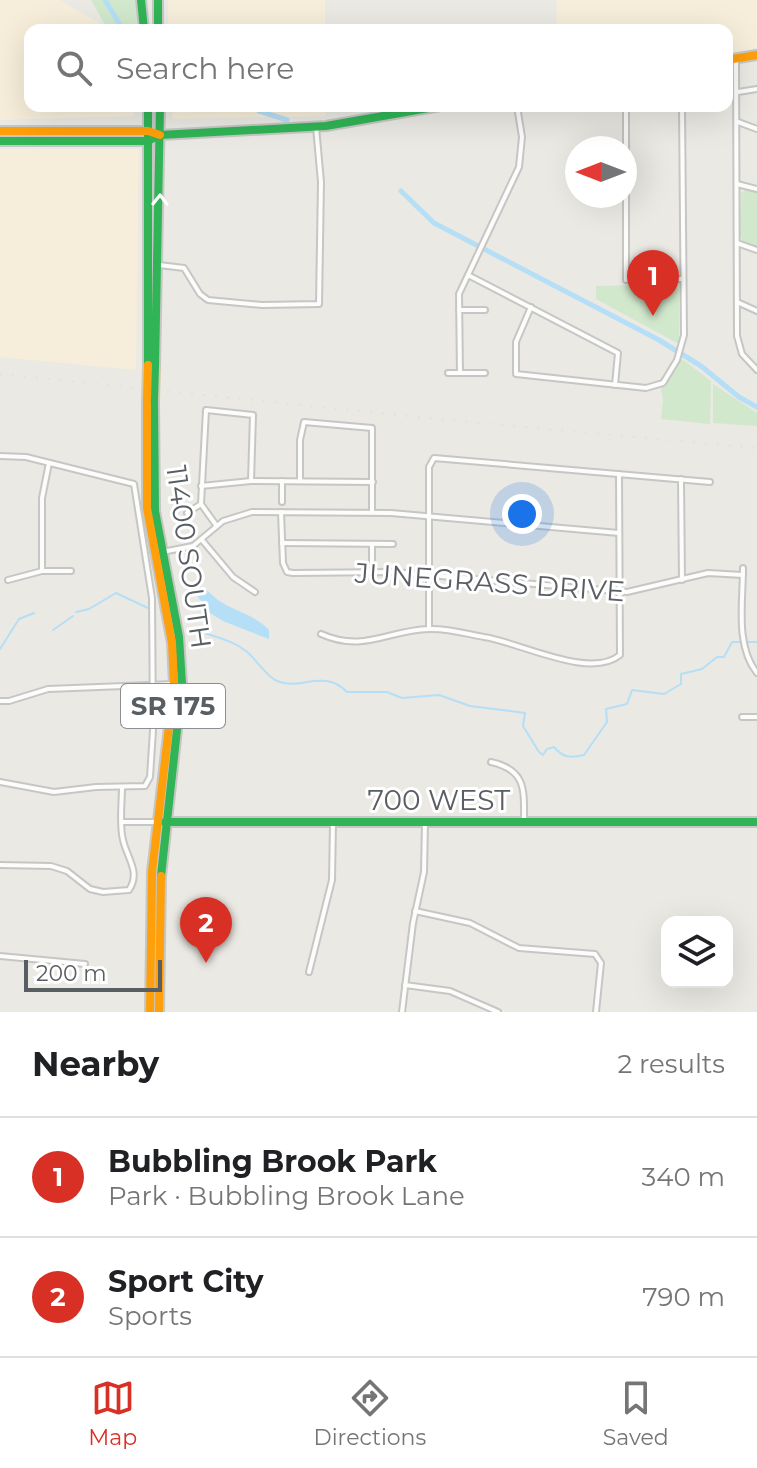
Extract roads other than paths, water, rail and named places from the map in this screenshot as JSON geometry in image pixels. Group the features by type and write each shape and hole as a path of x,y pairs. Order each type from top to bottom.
{"main road":[{"path":"143,0 145,24"},
{"path":"158,0 158,24"},
{"path":"733,59 757,55"},
{"name":"11400 SOUTH","path":"148,112 152,366"},
{"name":"11400 SOUTH","path":"159,1012 162,822 174,684 172,643 147,508 159,265 160,112"},
{"path":"0,141 316,127 405,112"},
{"path":"0,131 148,136"},
{"name":"11400 SOUTH","path":"150,400 154,492 161,552 179,637 182,684 150,915 150,1012"},
{"path":"147,508 157,549 161,552"},
{"name":"700 WEST","path":"162,822 757,822"}],"street":[{"path":"733,64 738,92 739,349 745,360 757,370"},
{"path":"738,92 757,89"},
{"path":"460,373 459,294 519,167 522,137 518,112"},
{"path":"626,112 626,280 683,279"},
{"path":"531,307 516,342 516,374 646,388 663,383 684,335 682,112"},
{"path":"738,122 757,129"},
{"path":"159,265 184,268 200,294 208,300 262,305 319,304 321,182 316,127"},
{"path":"737,184 757,189"},
{"path":"737,243 757,250"},
{"path":"467,275 618,353 615,385"},
{"path":"737,302 757,311"},
{"path":"459,310 485,310"},
{"path":"448,373 485,373"},
{"path":"217,526 201,504 206,410 253,415 251,481"},
{"path":"300,481 300,440 304,422 372,428 372,512"},
{"path":"0,456 26,457 134,484 152,598 153,685 152,749 147,784 54,792 0,782"},
{"path":"429,629 429,465 432,459 710,482"},
{"path":"42,571 42,498 49,463"},
{"path":"321,634 340,641 359,643 429,629 497,639 565,660 607,663 620,655 619,474"},
{"path":"681,479 682,580"},
{"path":"201,486 251,481 373,482"},
{"path":"282,481 282,502"},
{"path":"187,513 201,504"},
{"path":"161,552 184,549 239,514 281,512 372,512 619,533"},
{"path":"281,512 282,543 393,544"},
{"path":"202,540 233,577 255,592"},
{"name":"JUNEGRASS DRIVE","path":"282,543 284,568 293,573 372,572 640,591 712,573 743,572 743,638 750,662 757,673"},
{"path":"372,544 372,572"},
{"path":"8,580 42,571 71,571"},
{"path":"0,701 48,689 174,684"},
{"path":"742,717 757,717"},
{"path":"491,762 506,766 519,777 524,793 524,822"},
{"path":"0,865 57,867 90,889 127,892 133,885 133,869 132,859 122,838 122,787"},
{"name":"700 WEST","path":"122,822 162,822"},
{"path":"402,1012 415,911 424,872 425,822"},
{"path":"309,972 332,880 333,823"},
{"path":"415,911 470,923 519,948 593,954 601,963 596,1012"},
{"path":"0,956 85,964"},
{"path":"405,985 450,991 498,1012"}],"water":[{"path":"196,584 224,604 263,625 269,630 269,639 210,613 192,589"}],"waterway":[{"path":"105,0 119,24"},
{"path":"262,112 287,120"},
{"path":"401,191 434,223 659,340 757,407"},
{"path":"76,612 89,609 116,593 148,608"},
{"path":"0,649 19,619 34,613"},
{"path":"53,630 73,616"},
{"path":"195,629 240,647 277,681 294,684 330,682 347,692 387,692 402,698 439,695 470,706 525,713 523,726 539,752 543,755 547,749 554,747 571,757 584,755 607,722 606,709 627,704 632,690 664,694 681,684 681,674 702,669 717,657 724,657 732,642 757,642"}],"railway":[{"path":"0,374 757,448"}],"place":[{"name":"Bubbling Brook Park","path":"653,316"},
{"name":"Sport City","path":"206,963"}]}
